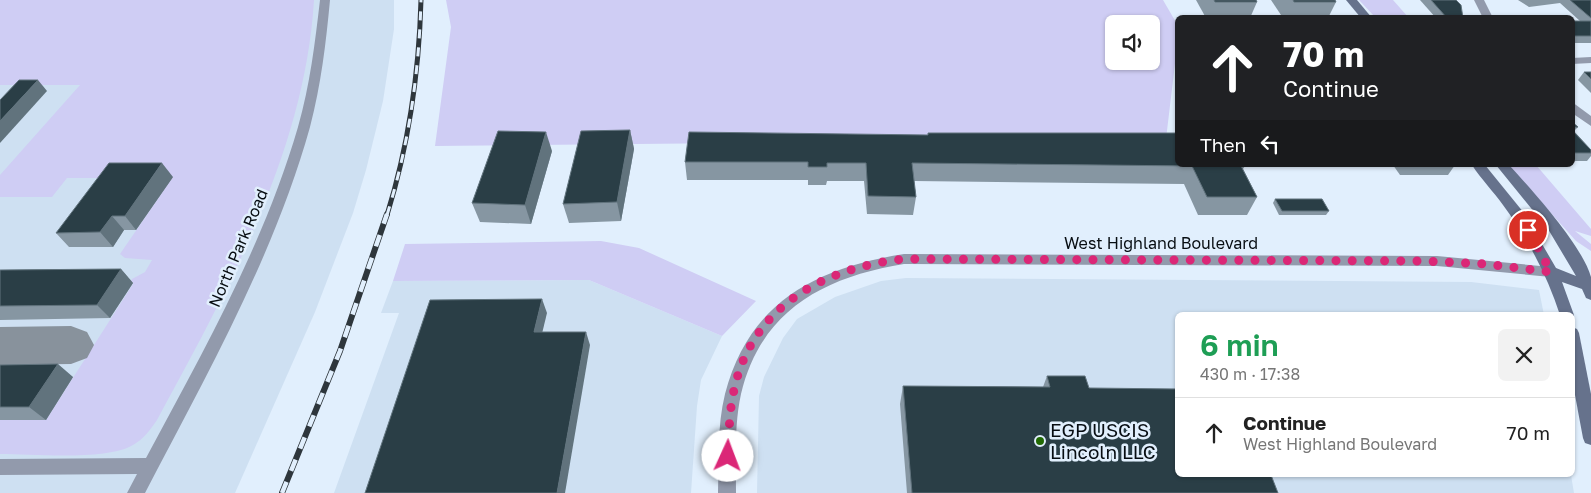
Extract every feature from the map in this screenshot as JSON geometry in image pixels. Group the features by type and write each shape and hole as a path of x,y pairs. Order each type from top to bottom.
{"main road":[{"path":"1346,0 1358,15"},
{"path":"1351,0 1364,15"},
{"path":"1480,167 1515,210 1551,272 1566,312"},
{"path":"1504,167 1585,267 1590,289"},
{"name":"West Highland Boulevard","path":"1551,272 1585,267"},
{"name":"West Highland Boulevard","path":"1551,272 1590,289"},
{"path":"1575,350 1591,438"}],"street":[{"name":"North Park Road","path":"136,493 239,293 279,200 298,142 314,81 325,0"},
{"path":"1479,0 1486,15"},
{"path":"1575,60 1591,60"},
{"path":"1575,109 1591,122"},
{"name":"West Highland Boulevard","path":"727,493 730,419 738,375 755,341 782,307 816,282 881,262 904,259 1428,261 1486,264 1551,272"},
{"path":"0,467 151,466"}],"shaded area":[{"path":"0,0 394,0 394,29 383,101 353,213 315,312 235,493 0,493"},
{"path":"0,0 314,0 308,56 296,111 279,165 258,218 210,321 157,420 140,440 121,450 69,456 0,454 0,420 46,420 133,284 130,283 132,279 145,272 152,260 125,258 120,254 172,178 67,178 52,197 0,197 0,175 80,85 0,85"},
{"path":"446,0 1163,0 1175,21 1175,64 1166,139 435,146 451,27"},
{"path":"1359,0 1393,0 1406,15 1373,15"},
{"path":"1510,167 1538,167 1591,229 1591,236 1575,231 1591,244 1591,251 1576,241"},
{"path":"601,241 639,248 756,301 722,336 589,280 393,281 405,244"},
{"path":"906,278 1471,282 1539,290 1543,312 1175,312 1175,477 1571,477 1574,493 757,493 759,396 764,377 783,338 797,319 835,297 881,281"},
{"path":"589,280 722,336 701,380 697,406 691,493 334,493 399,313 381,313 393,281"}],"building":[{"path":"1214,0 1256,0 1257,2 1215,2"},
{"path":"1293,0 1335,0 1336,2 1294,2"},
{"path":"1431,0 1456,0 1461,5 1463,15 1444,15"},
{"path":"1570,0 1591,0 1591,18"},
{"path":"1575,21 1591,21 1591,36 1575,36"},
{"path":"1584,72 1591,72 1591,79"},
{"path":"19,80 38,80 0,121 0,100"},
{"path":"630,130 617,202 563,204 581,131"},
{"path":"498,131 546,132 525,205 472,203"},
{"path":"689,132 928,135 928,133 1175,133 1175,166 912,163 916,197 868,196 866,163 827,163 827,167 808,167 808,162 685,162"},
{"path":"1575,133 1591,150 1591,153 1575,153"},
{"path":"109,163 162,163 125,216 112,216 100,232 56,233"},
{"path":"1192,167 1242,167 1257,197 1207,197"},
{"path":"1275,199 1322,199 1329,211 1282,211"},
{"path":"121,269 97,305 0,306 0,270"},
{"path":"542,299 534,332 586,332 557,493 365,493 430,300"},
{"path":"58,364 29,407 0,407 0,365"},
{"name":"EGP USCIS Lincoln LLC","path":"1047,376 1085,376 1089,388 1175,389 1175,477 1272,477 1278,493 912,493 903,386 1050,387"}],"taxiway":[{"path":"0,346 71,345"}],"railway":[{"path":"387,215 395,188 412,109 418,55 421,0"},
{"path":"282,493 340,351 387,214"}],"place":[{"name":"EGP USCIS Lincoln LLC","path":"1040,441"}],"route":[{"path":"728,456 733,395 738,375 750,348 771,319 791,299 816,282 854,268 904,259 1394,260 1486,264 1551,272 1528,230"}]}
